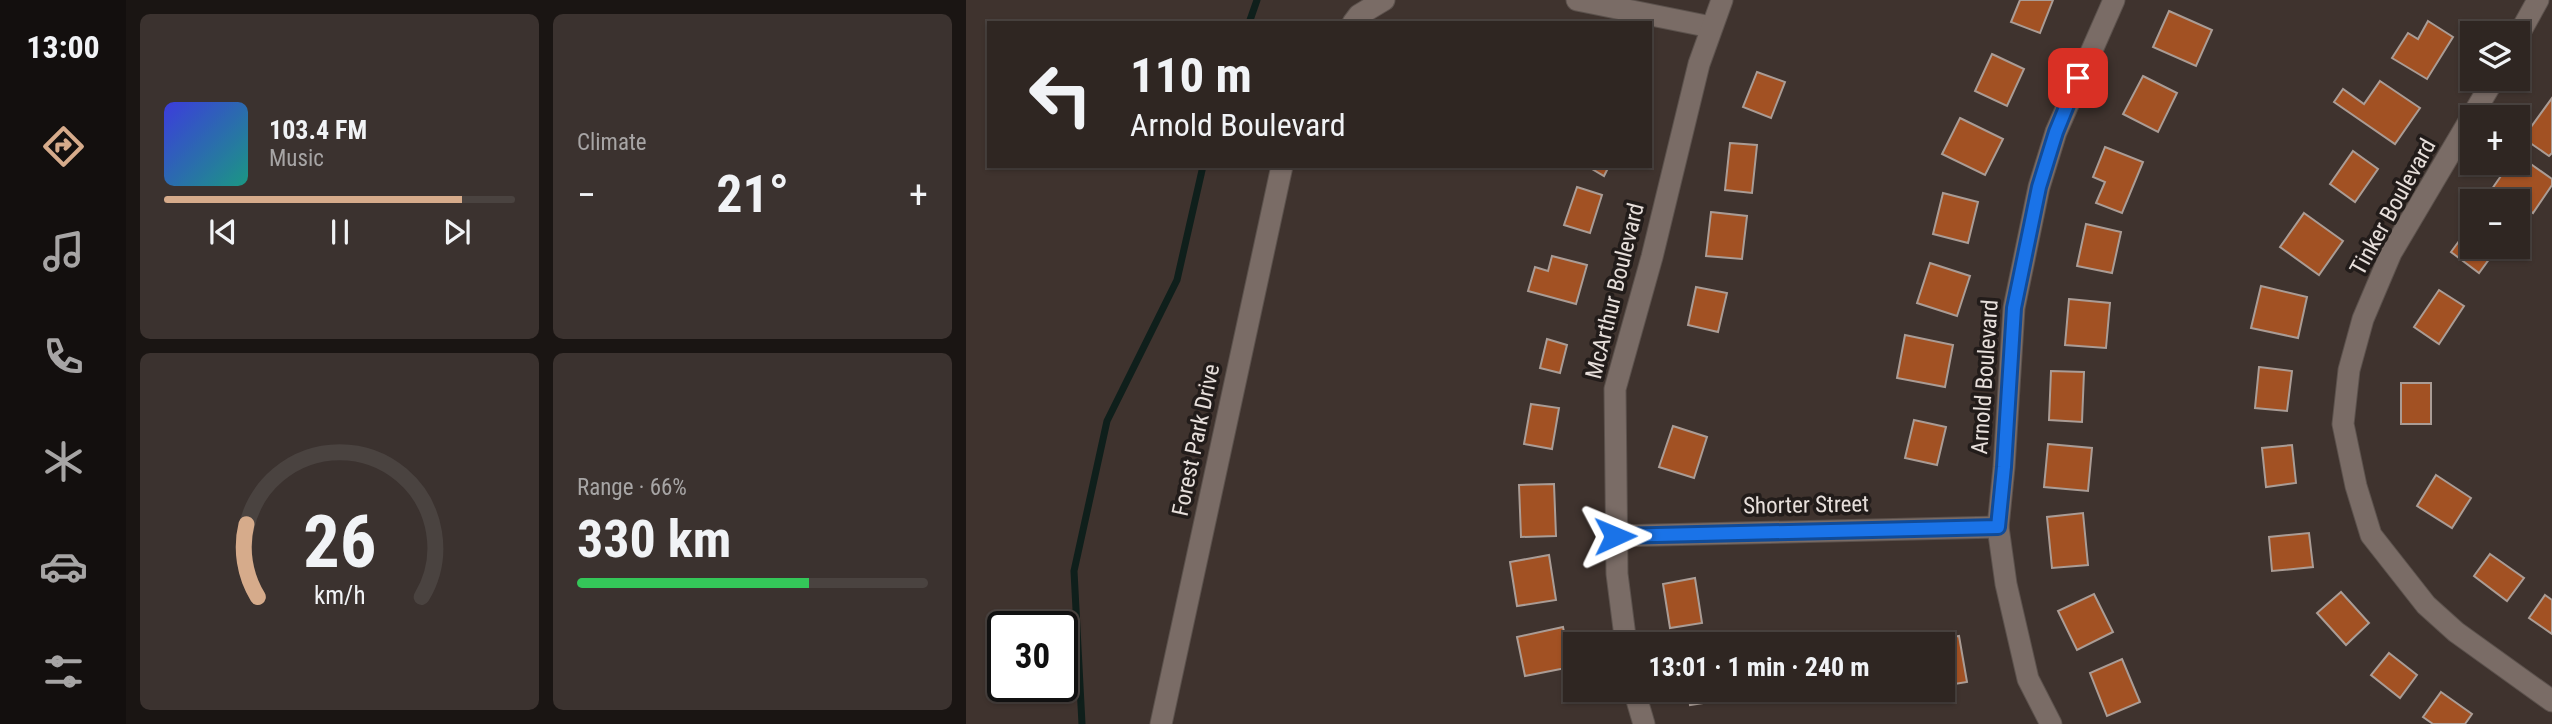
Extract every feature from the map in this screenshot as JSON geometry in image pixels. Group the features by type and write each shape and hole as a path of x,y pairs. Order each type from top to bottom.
{"street":[{"path":"1354,21 1359,15 1384,0"},
{"path":"1577,0 1711,27"},
{"name":"McArthur Boulevard","path":"1624,632 1615,536 1615,389 1711,27 1722,0"},
{"name":"Arnold Boulevard","path":"2051,724 2028,679 2006,584 1998,527 2014,308 2039,187 2056,132 2114,0"},
{"path":"2526,21 2538,0"},
{"name":"Tinker Boulevard","path":"2487,91 2391,253 2363,319 2350,370 2343,425 2356,486 2371,535 2426,605 2456,632 2552,701"},
{"name":"Forest Park Drive","path":"1161,724 1282,168"},
{"name":"Shorter Street","path":"1615,536 1998,527"},
{"path":"1638,702 1644,724"}],"building":[{"path":"2020,0 2053,0 2040,33 2011,22"},
{"path":"2169,11 2212,30 2196,66 2153,47"},
{"path":"2428,21 2453,37 2427,79 2392,58 2408,33 2418,39"},
{"path":"1992,54 2024,69 2007,106 1975,91"},
{"path":"1757,72 1785,82 1771,118 1743,107"},
{"path":"2143,76 2177,93 2158,132 2123,114"},
{"path":"2380,81 2420,108 2395,144 2334,102 2343,89 2364,104"},
{"path":"2552,98 2552,153 2549,156 2530,143 2530,128"},
{"path":"1960,118 2003,139 1985,175 1942,154"},
{"path":"1730,143 1757,145 1752,193 1725,190"},
{"path":"2105,147 2143,162 2122,213 2096,203 2105,182 2093,177"},
{"path":"2353,151 2378,169 2355,202 2330,184"},
{"path":"2530,163 2552,179 2552,185 2533,213 2530,211 2530,189 2492,189 2502,175 2530,175"},
{"path":"1590,168 1608,168 1604,176"},
{"path":"1577,187 1602,195 1590,233 1564,225"},
{"path":"1943,193 1978,202 1968,243 1933,234"},
{"path":"1711,212 1747,216 1742,259 1706,256"},
{"path":"2304,213 2343,241 2319,275 2280,247"},
{"path":"2086,224 2121,232 2112,273 2077,266"},
{"path":"2460,240 2460,259 2451,252"},
{"path":"1552,256 1587,265 1576,304 1528,291 1535,267 1548,271"},
{"path":"2460,259 2489,259 2479,273"},
{"path":"1930,263 1970,276 1957,316 1917,303"},
{"path":"2261,286 2307,297 2298,338 2251,328"},
{"path":"1696,287 1727,293 1718,332 1688,325"},
{"path":"2439,290 2464,306 2439,344 2414,327"},
{"path":"2069,299 2110,303 2106,348 2065,345"},
{"path":"1905,335 1953,345 1945,387 1897,378"},
{"path":"1547,339 1567,345 1560,373 1540,368"},
{"path":"2259,367 2292,371 2287,411 2255,408"},
{"path":"2051,371 2084,372 2082,422 2049,420"},
{"path":"2401,383 2431,383 2431,424 2401,424"},
{"path":"1531,404 1559,408 1552,449 1524,444"},
{"path":"1914,420 1946,427 1937,465 1905,458"},
{"path":"1673,426 1707,437 1694,478 1659,467"},
{"path":"2048,444 2092,448 2088,491 2044,487"},
{"path":"2292,445 2296,483 2266,487 2262,448"},
{"path":"2436,475 2471,498 2452,528 2417,506"},
{"path":"1554,484 1556,536 1521,537 1519,485"},
{"path":"2083,513 2088,565 2052,568 2047,517"},
{"path":"2309,533 2313,567 2272,571 2269,537"},
{"path":"2490,554 2524,578 2507,601 2474,576"},
{"path":"1549,555 1556,600 1517,606 1510,562"},
{"path":"1695,578 1702,623 1670,628 1663,584"},
{"path":"2341,592 2369,623 2346,645 2317,613"},
{"path":"2094,594 2113,632 2077,650 2058,611"},
{"path":"2545,595 2552,600 2552,634 2529,618"},
{"path":"1563,627 1563,669 1525,676 1517,637"},
{"path":"1959,636 1967,682 1955,684 1955,637"},
{"path":"2389,653 2417,675 2400,698 2371,675"},
{"path":"2122,659 2140,702 2107,716 2090,673"},
{"path":"2441,692 2472,714 2465,724 2433,724 2423,717"}],"waterway":[{"path":"1250,21 1257,0"},
{"path":"1082,724 1074,571 1107,421 1177,280 1203,168"}],"route":[{"path":"1615,536 1998,527 2014,308 2039,187 2056,132 2078,78"}]}
